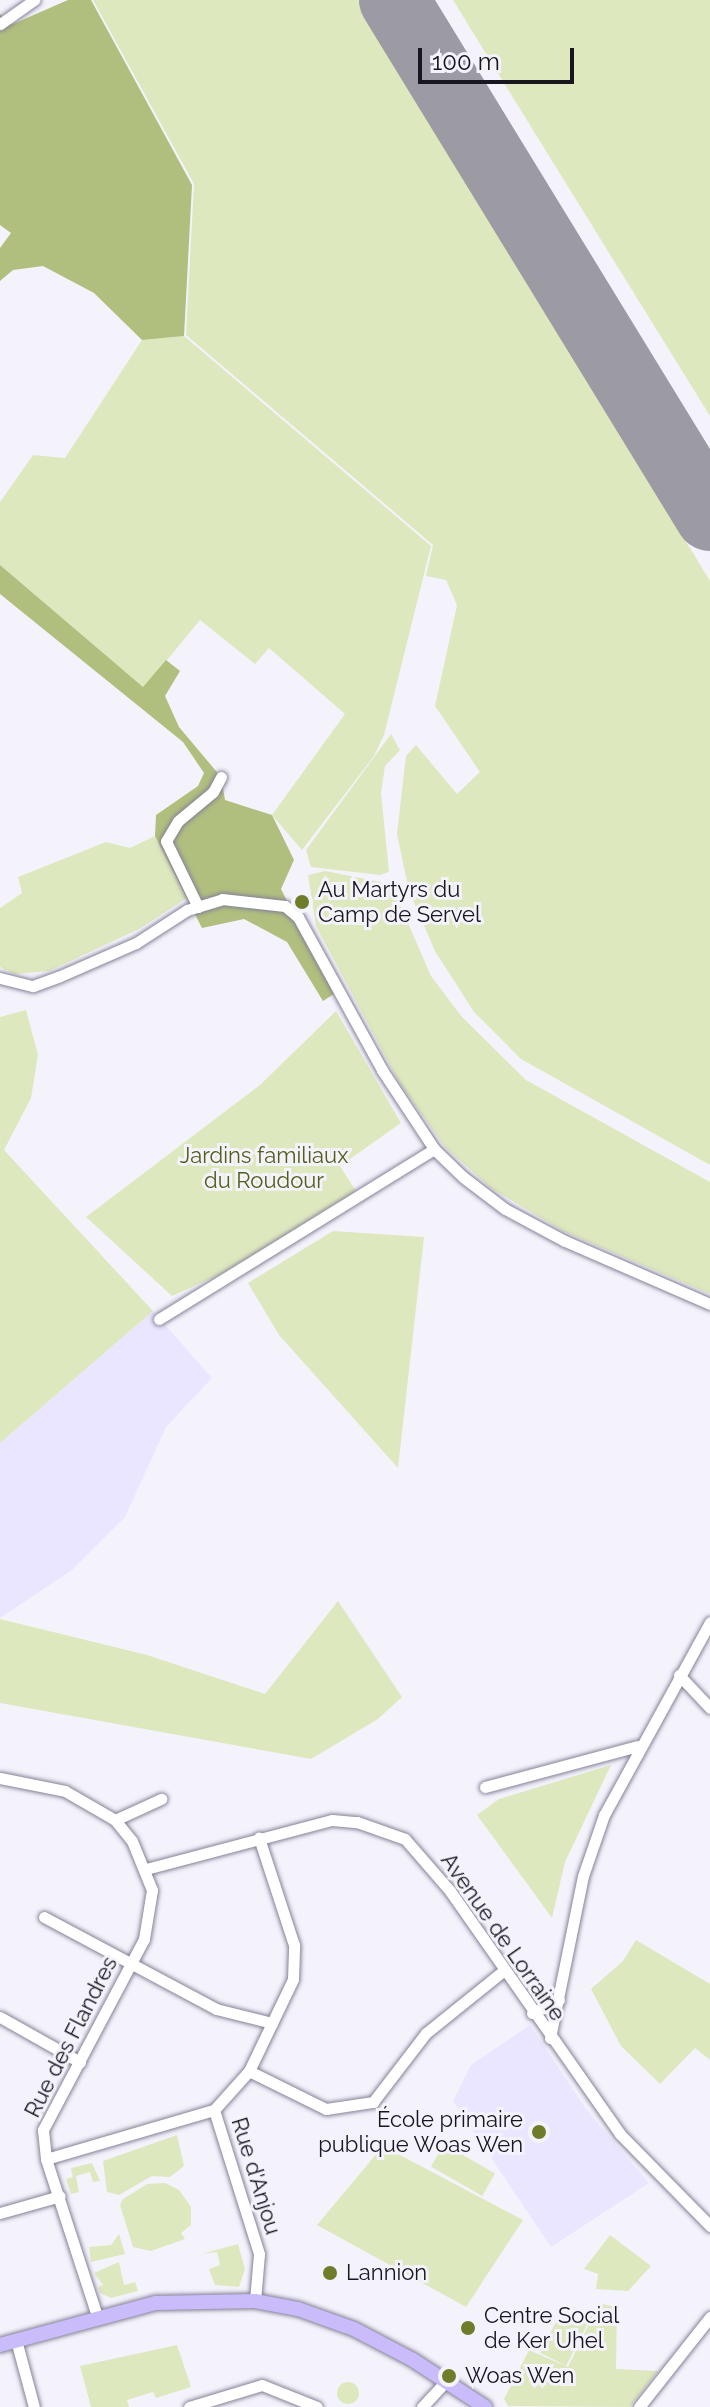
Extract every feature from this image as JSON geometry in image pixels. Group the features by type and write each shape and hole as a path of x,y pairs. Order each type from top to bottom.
{"main road":[{"path":"0,2345 97,2316 192,2299 255,2301 298,2309 354,2329 413,2360 485,2407"}],"street":[{"path":"0,24 34,0"},
{"path":"198,907 166,841 178,821 213,792 221,777"},
{"path":"0,978 33,986 136,943 198,907 222,899 266,900 285,906 298,917 382,1070 434,1149 505,1209 577,1247 710,1304"},
{"path":"159,1319 434,1149"},
{"path":"550,2038 583,1876 604,1815 638,1746 710,1622"},
{"path":"679,1675 710,1708"},
{"path":"485,1787 638,1746"},
{"path":"0,1778 65,1791 115,1820 146,1869"},
{"path":"115,1820 161,1799"},
{"name":"Avenue de Lorraine","path":"146,1869 332,1820 388,1830 418,1852 450,1891 502,1972 620,2134 710,2226"},
{"path":"46,2159 214,2110 249,2071 293,1979 294,1945 259,1838"},
{"name":"Rue des Flandres","path":"97,2316 46,2159 43,2130 132,1963 150,1914 146,1869"},
{"path":"44,1917 216,2009 272,2023"},
{"path":"249,2071 326,2109 373,2102 435,2024 502,1972"},
{"path":"532,2013 559,2000"},
{"path":"0,2017 80,2062"},
{"name":"Rue d'Anjou","path":"214,2110 259,2254 255,2301"},
{"path":"0,2213 60,2196"},
{"path":"639,2407 710,2317"},
{"path":"16,2340 34,2407"},
{"path":"422,2407 444,2383"},
{"path":"189,2407 262,2385 317,2407"}],"shaded area":[{"path":"153,1311 212,1378 166,1427 125,1517 72,1570 0,1618 0,1443"},
{"name":"École primaire publique Woas Wen","path":"530,2025 586,2109 649,2183 551,2247 453,2101 471,2065"}],"green space":[{"path":"68,0 91,0 192,185 184,336 142,340 94,293 43,266 13,270 0,281 0,248 11,233 0,225 0,14 13,24"},
{"path":"93,0 358,0 710,581 710,1165 521,1059 474,1012 435,951 409,891 397,834 406,756 416,745 457,794 480,772 435,706 457,605 446,580 426,576 433,545 186,335 194,184"},
{"path":"453,0 710,0 710,416 541,143"},
{"path":"184,336 431,546 384,735 374,756 302,850 272,815 345,714 269,648 255,664 200,620 144,688 0,565 0,502 33,455 65,458 142,340"},
{"path":"0,565 143,687 166,660 180,671 165,696 179,727 221,777 225,800 272,815 294,860 281,889 334,994 323,1001 287,942 244,919 202,928 155,836 156,815 198,786 204,773 183,742 0,594"},
{"path":"391,734 400,750 385,766 381,793 389,872 380,875 311,867 306,850"},
{"path":"155,836 187,898 139,929 49,971 14,974 0,967 0,908 22,893 18,877 106,842 130,848"},
{"path":"325,871 391,884 431,976 462,1017 526,1080 710,1182 710,1294 563,1231 491,1188 445,1147 400,1084 316,926 308,875"},
{"path":"26,1010 38,1055 31,1098 4,1150 153,1311 0,1443 0,1017"},
{"name":"Jardins familiaux du Roudour","path":"336,1011 401,1123 340,1166 356,1191 223,1273 172,1296 86,1217 260,1085"},
{"path":"333,1231 424,1237 398,1468 279,1335 248,1283"},
{"path":"338,1601 402,1697 378,1719 311,1759 0,1703 0,1619 147,1655 265,1694"},
{"path":"611,1765 565,1862 552,1918 477,1815 499,1799"},
{"path":"636,1940 710,1984 710,2060 695,2048 660,2084 621,2046 591,1989 623,1961"},
{"path":"177,2135 184,2166 170,2177 152,2176 119,2195 107,2192 103,2161"},
{"path":"444,2144 495,2174 482,2196 431,2167"},
{"path":"383,2146 523,2220 466,2307 317,2225"},
{"path":"92,2163 100,2181 93,2182 90,2172 76,2176 79,2192 71,2194 66,2179 73,2177 71,2168"},
{"path":"165,2183 179,2190 191,2207 191,2225 181,2233 185,2239 151,2251 133,2247 120,2205 123,2199 147,2184"},
{"path":"119,2234 125,2254 91,2262 89,2247 111,2245"},
{"path":"610,2235 651,2266 628,2291 596,2289 598,2274 584,2269"},
{"path":"238,2244 245,2269 239,2287 215,2285 209,2269 220,2265 217,2252 201,2254"},
{"path":"119,2262 124,2285 135,2282 138,2291 111,2298 100,2293 98,2287 103,2285 94,2273"},
{"path":"602,2304 617,2307 616,2369 658,2371 630,2407 508,2406 504,2399 529,2350 568,2367 590,2322 569,2311 571,2306 596,2318"},
{"path":"562,2310 588,2323 566,2366 540,2353"},
{"path":"177,2345 191,2387 156,2398 153,2392 127,2400 129,2407 91,2407 80,2366"},
{"path":"344,2382 352,2382 359,2393 352,2404 344,2404 337,2397 337,2389"}],"runway":[{"path":"394,0 710,516"}],"place":[{"name":"Au Martyrs du Camp de Servel","path":"302,902"},
{"name":"École primaire publique Woas Wen","path":"539,2132"},
{"name":"Lannion","path":"330,2273"},
{"name":"Centre Social de Ker Uhel","path":"468,2328"},
{"name":"Woas Wen","path":"449,2376"}]}
